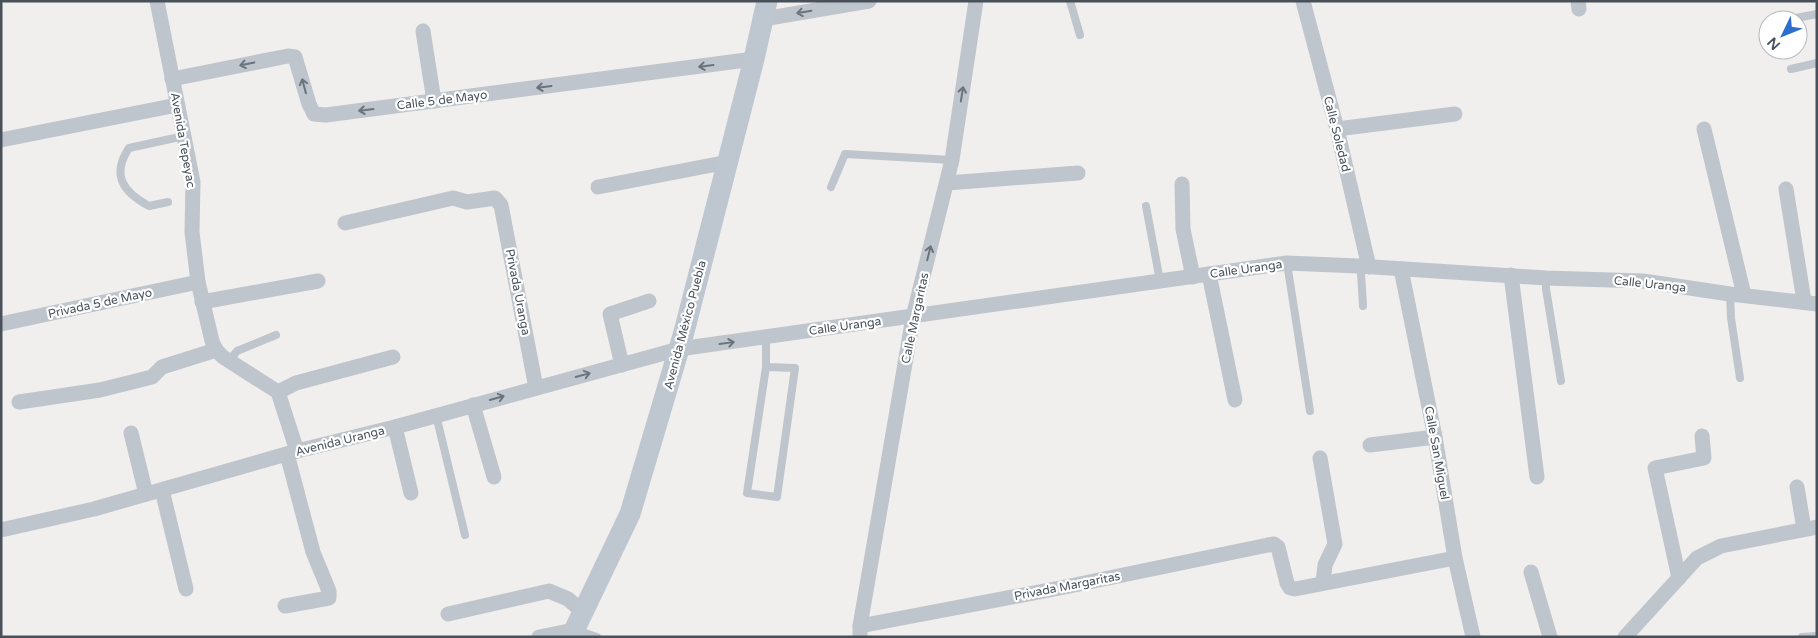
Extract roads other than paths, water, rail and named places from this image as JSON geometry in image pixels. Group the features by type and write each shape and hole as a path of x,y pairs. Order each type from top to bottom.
{"main road":[{"name":"Avenida México Puebla","path":"576,626 630,514 679,349 728,162 765,10"}],"street":[{"name":"Avenida Tepeyac","path":"157,1 193,182 192,232 198,282 212,341 216,350"},
{"path":"765,10 870,1"},
{"name":"Calle Margaritas","path":"860,631 913,317 952,160 976,1"},
{"name":"Calle Soledad","path":"1303,1 1337,129 1363,266"},
{"path":"422,31 434,101"},
{"name":"Calle 5 de Mayo","path":"172,79 288,56 295,57 309,104 314,114 326,115 754,59"},
{"path":"1,140 177,105"},
{"path":"1337,129 1455,114"},
{"path":"1704,129 1737,295"},
{"path":"598,187 728,162"},
{"path":"947,183 1078,173"},
{"path":"1182,184 1183,229 1193,277"},
{"path":"1786,189 1811,302"},
{"name":"Privada Uranga","path":"345,223 453,198 467,202 495,198 501,205 536,388"},
{"name":"Calle Uranga","path":"679,349 1287,263 1546,278 1643,281 1737,295 1811,302"},
{"name":"Calle San Miguel","path":"1401,269 1435,437 1455,558 1473,637"},
{"path":"1209,274 1235,400"},
{"path":"1511,275 1537,477"},
{"path":"202,302 318,281"},
{"name":"Privada 5 de Mayo","path":"1,324 198,282"},
{"path":"622,365 610,314 649,301"},
{"name":"Avenida Uranga","path":"1,530 94,509 292,453 436,416 679,349"},
{"path":"19,402 100,390 152,377 162,367 216,350 229,361 278,392 314,552 329,591 329,598 285,606"},
{"path":"278,392 296,383 392,357"},
{"path":"473,405 494,477"},
{"path":"395,427 411,493"},
{"path":"131,433 146,494"},
{"path":"1679,578 1656,468 1704,458 1702,436"},
{"path":"1370,445 1435,437"},
{"path":"1320,458 1334,544 1325,565 1323,583 1455,558"},
{"path":"1625,637 1697,558 1721,546 1810,528 1797,487"},
{"path":"162,490 186,589"},
{"name":"Privada Margaritas","path":"860,631 1274,544 1278,548 1290,588 1295,589 1323,583"},
{"path":"1531,572 1550,637"},
{"path":"448,614 549,590 568,599 576,626 539,637"}],"lane":[{"path":"1070,1 1080,36"},
{"path":"1791,69 1817,63"},
{"path":"168,202 149,206 133,197 120,175 122,159 129,148 184,136"},
{"path":"831,186 845,154 952,160"},
{"path":"1146,206 1160,281"},
{"path":"1287,263 1310,411"},
{"path":"1363,266 1361,273 1363,306"},
{"path":"1546,278 1546,289 1561,381"},
{"path":"1737,295 1731,318 1740,378"},
{"path":"229,361 237,350 276,335"},
{"path":"766,337 766,367 747,492 777,497 795,368 766,367"},
{"path":"436,416 465,535"},
{"path":"576,626 597,637"},
{"path":"1802,637 1817,636"}]}
